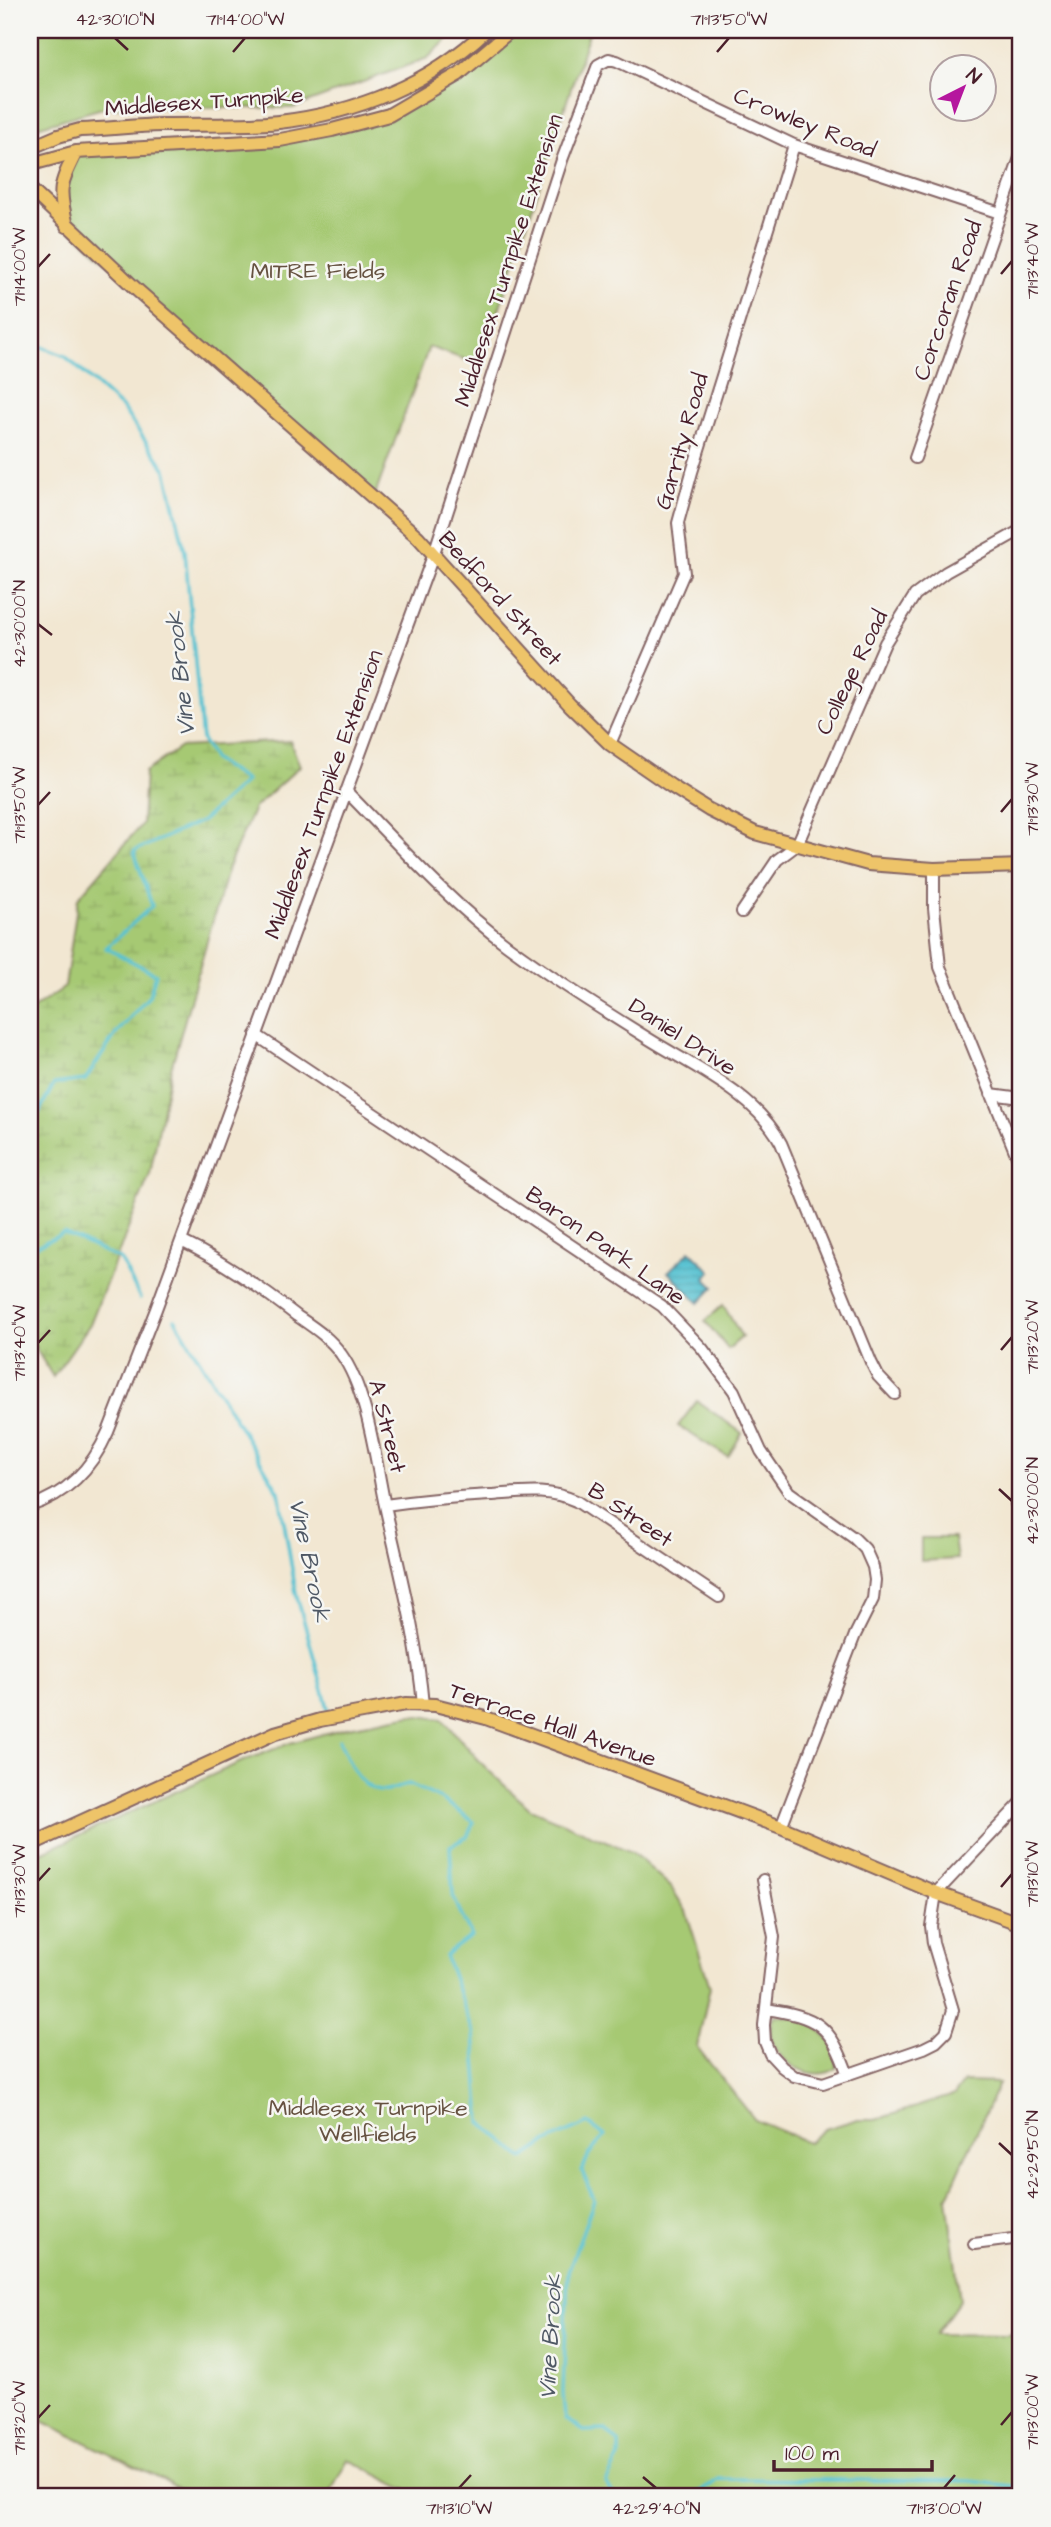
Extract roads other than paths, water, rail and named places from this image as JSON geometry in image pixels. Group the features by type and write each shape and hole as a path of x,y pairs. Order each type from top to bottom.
{"main road":[{"name":"Middlesex Turnpike","path":"30,148 80,130 279,122 351,108 392,93 427,75 471,45 486,30"},
{"name":"Middlesex Turnpike","path":"30,162 76,152 280,140 389,115 460,74 511,30"},
{"path":"67,226 59,193 63,176 76,152"},
{"name":"Bedford Street","path":"30,189 67,226 434,553 570,705 610,744 671,786 709,810 755,833 868,864 934,869 1021,866"},
{"name":"Terrace Hall Avenue","path":"30,1845 275,1733 343,1715 406,1704 423,1705 460,1710 486,1718 781,1827 936,1893 1021,1924"}],"street":[{"name":"Crowley Road","path":"601,62 609,59 617,61 794,145 1000,213"},
{"name":"Middlesex Turnpike Extension","path":"30,1506 69,1486 87,1470 100,1450 181,1241 434,553 562,160 594,70 601,62"},
{"name":"Garrity Road","path":"610,744 684,573 678,523 794,145"},
{"name":"Corcoran Road","path":"915,458 1021,156"},
{"name":"College Road","path":"797,845 880,654 915,595 946,572 1021,530"},
{"name":"Daniel Drive","path":"346,791 465,910 505,943 555,980 705,1073 761,1116 781,1143 878,1376 895,1394"},
{"path":"742,912 777,860 797,845"},
{"path":"934,869 934,920 940,967 1021,1166"},
{"name":"Baron Park Lane","path":"256,1035 662,1306 702,1348 727,1381 761,1451 789,1492 854,1538 870,1556 876,1580 873,1599 855,1635 781,1827"},
{"path":"991,1094 1021,1098"},
{"name":"A Street","path":"181,1241 230,1268 324,1335 340,1352 360,1395 416,1647 423,1705"},
{"name":"B Street","path":"385,1505 426,1499 534,1492 561,1494 576,1501 719,1597"},
{"path":"763,1880 774,1937 765,2042 770,2054 794,2076 824,2083 924,2048 936,2042 946,2032 953,2010 932,1934 936,1893 1021,1803"},
{"path":"766,2009 799,2014 816,2022 835,2042 848,2075"},
{"path":"974,2244 1021,2238"}],"water":[{"path":"690,1251 711,1271 705,1278 714,1287 699,1303 668,1272"}],"waterway":[{"name":"Vine Brook","path":"30,342 65,356 123,409 166,470 185,552 202,740 214,760 246,781 202,821 134,851 152,906 106,948 156,974 149,996 116,1034 85,1080 54,1084 30,1129"},
{"name":"Vine Brook","path":"30,1249 64,1233 121,1260 140,1298"},
{"name":"Vine Brook","path":"175,1319 279,1492 296,1593 328,1708"},
{"name":"Vine Brook","path":"339,1740 356,1774 369,1787 387,1791 409,1784 443,1800 474,1822 467,1837 450,1846 453,1896 471,1936 445,1955 474,2034 481,2122 523,2158 547,2142 588,2123 605,2136 589,2154 582,2171 594,2200 568,2272 563,2392 565,2419 584,2431 606,2430 619,2443 619,2457 606,2483 615,2497"},
{"path":"693,2497 719,2479 971,2481 1021,2487"}],"park label":[{"name":"MITRE Fields","path":"318,270"},
{"name":"Middlesex Turnpike Wellfields","path":"368,2120"}]}
